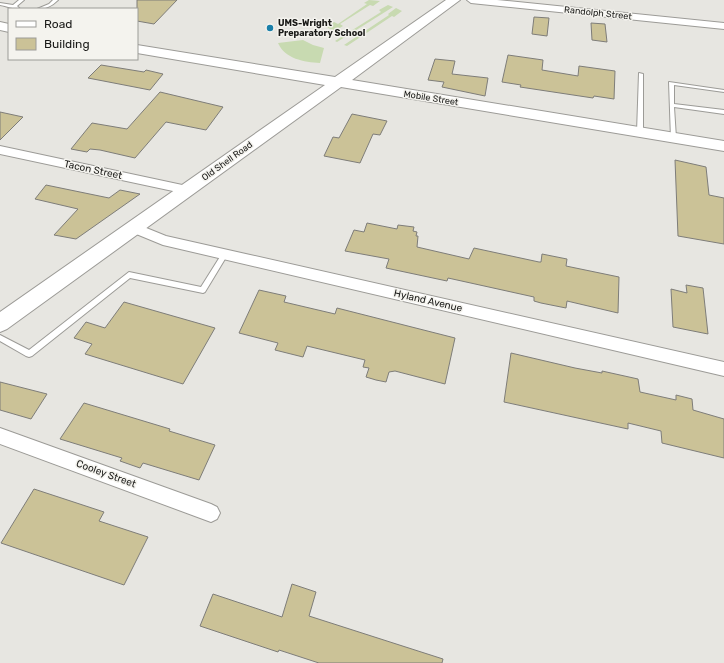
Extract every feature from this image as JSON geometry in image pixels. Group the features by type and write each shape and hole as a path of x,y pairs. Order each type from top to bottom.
{"street":[{"name":"Old Shell Road","path":"0,323 454,0"},
{"name":"Randolph Street","path":"471,0 724,26"},
{"name":"Mobile Street","path":"138,49 724,146"},
{"name":"Tacon Street","path":"0,150 187,190"},
{"name":"Hyland Avenue","path":"134,228 163,240 724,370"},
{"name":"Cooley Street","path":"0,436 211,512"}],"lane":[{"path":"0,4 16,8 22,0"},
{"path":"43,8 50,6 56,0"},
{"path":"640,132 641,74"},
{"path":"673,138 671,83 724,91"},
{"path":"672,105 724,112"},
{"path":"0,338 29,354 129,275 203,290 225,254"}],"green space":[{"path":"369,0 380,1 373,6 370,5 340,24 343,26 335,31 326,27 334,22 338,24 367,4 364,3"},
{"path":"388,5 393,7 337,42 335,41 381,12 379,10"},
{"path":"396,8 402,11 347,46 344,45 389,15 388,14"},
{"path":"303,40 324,48 320,63 296,59 285,53 278,43"}],"building":[{"path":"137,0 177,0 154,24 138,21"},
{"path":"534,17 549,18 547,36 532,34"},
{"path":"591,23 605,24 607,42 592,40"},
{"path":"508,55 543,60 542,70 578,76 579,66 615,71 614,99 594,96 593,98 520,87 521,85 502,82"},
{"path":"435,59 455,61 452,74 488,78 485,96 442,87 444,82 428,80"},
{"path":"101,65 144,72 146,70 163,74 150,90 88,78"},
{"path":"160,92 223,107 206,130 166,122 135,158 100,150 90,149 87,152 71,149 92,123 127,129"},
{"path":"0,112 23,117 0,140"},
{"path":"352,114 387,121 380,135 373,134 360,163 324,156 333,137 339,138"},
{"path":"675,160 706,167 709,195 724,198 724,244 678,236"},
{"path":"46,185 109,198 120,190 140,194 76,239 54,235 78,209 35,199"},
{"path":"367,223 397,229 398,225 414,227 413,231 417,232 416,236 418,236 417,247 469,259 474,248 539,262 541,262 542,254 567,259 566,266 619,277 618,313 567,301 566,308 534,301 534,297 448,278 447,281 386,268 389,259 345,251 354,230 364,232"},
{"path":"686,285 703,288 708,334 673,327 671,289 687,293"},
{"path":"259,290 286,296 284,302 335,314 337,308 455,338 445,384 395,371 389,372 386,382 376,380 366,377 369,368 363,367 365,360 307,346 303,357 275,350 278,343 239,333"},
{"path":"124,302 215,328 183,384 85,354 92,344 74,338 86,322 105,328"},
{"path":"511,353 575,368 602,373 602,371 638,379 640,392 676,400 676,395 692,399 693,410 724,419 724,458 662,443 661,431 628,423 628,429 504,402"},
{"path":"0,382 47,394 31,419 0,410"},
{"path":"84,403 170,429 169,431 215,445 199,480 143,463 140,468 120,461 122,458 60,439"},
{"path":"34,489 104,512 99,521 148,537 124,585 1,543"},
{"path":"292,584 316,592 309,616 443,659 442,663 319,663 279,650 278,652 200,626 213,594 282,617"}],"place":[{"name":"UMS-Wright Preparatory School","path":"270,28"}]}
